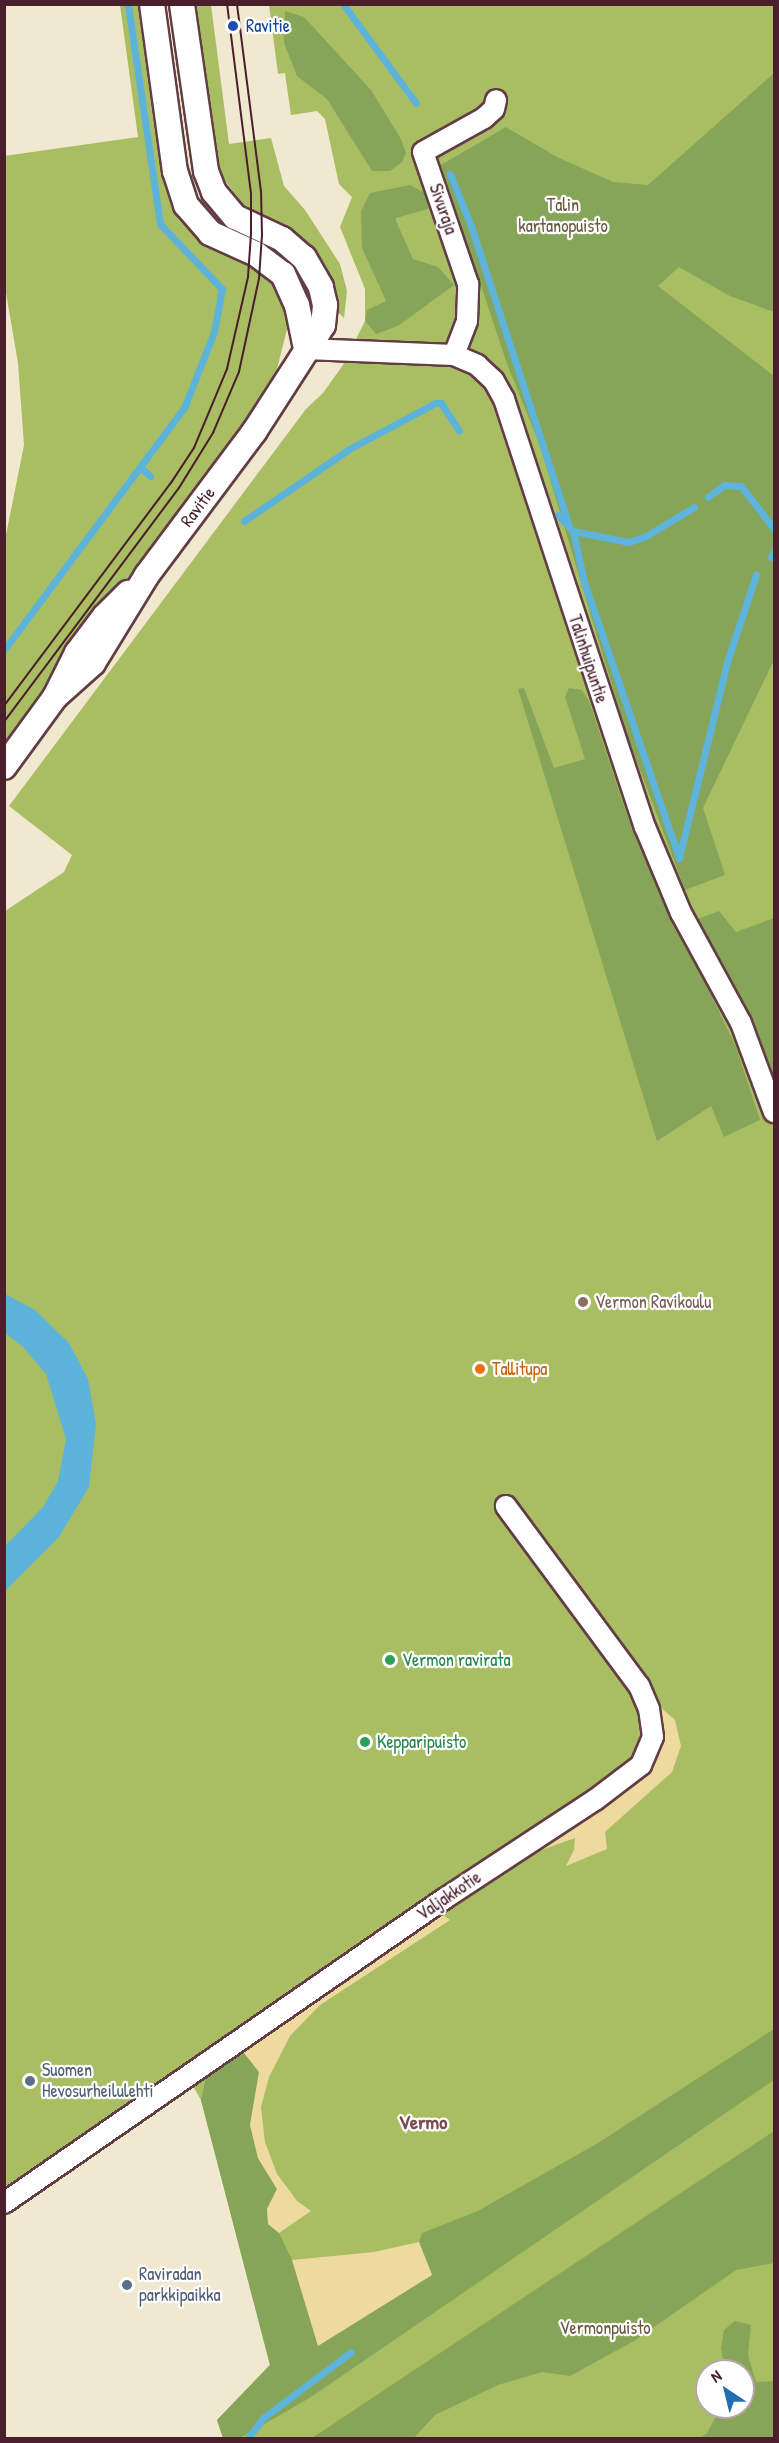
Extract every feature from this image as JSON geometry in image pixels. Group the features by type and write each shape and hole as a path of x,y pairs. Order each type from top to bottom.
{"street":[{"path":"152,4 175,171 186,205 210,233 256,254 283,274 297,305 306,349"},
{"name":"Ravitie","path":"4,767 55,697 77,653 105,616 147,575 254,432 322,325 325,305 321,287 294,248 236,216 214,192 194,100 182,4"},
{"name":"Sivuraja","path":"454,355 467,321 468,284 423,152 484,118 494,109 496,100"},
{"name":"Talinhuipuntie","path":"306,349 454,355 483,370 504,399 645,827 681,914 741,1023 774,1112"},
{"name":"Valjakkotie","path":"4,2203 434,1905 595,1800 641,1765 653,1737 649,1709 639,1686 506,1506"}],"green space":[{"path":"120,5 145,5 175,206 180,217 209,246 268,274 280,289 288,318 287,329 276,373 262,400 136,570 99,610 5,747 5,540 24,445 18,363 5,287 4,156 138,137"},
{"path":"191,5 211,5 229,144 271,138 284,186 305,210 340,264 347,291 344,318 339,313 325,270 309,248 272,219 243,204 219,173 213,160"},
{"name":"Vermon ravirata","path":"269,5 774,5 774,2438 223,2438 217,2420 270,2365 201,2100 182,2067 5,2187 5,911 64,872 72,855 9,806 306,409 323,393 343,365 365,321 365,289 340,227 352,197 339,184 325,119 317,111 291,115 285,73 278,74"},
{"path":"285,11 304,17 371,90 401,139 406,153 402,162 390,171 372,171 327,99 297,76 284,43"},
{"name":"Talin kartanopuisto","path":"774,73 774,312 730,296 679,267 658,286 774,376 774,660 703,808 725,875 685,890 627,735 539,443 507,364 441,165 506,127 557,157 613,182 648,185"},
{"path":"410,185 427,194 428,209 396,218 396,221 413,259 438,267 454,285 398,326 376,334 365,321 367,310 386,301 362,248 361,211 370,193"},
{"path":"524,688 554,768 585,759 565,697 569,688 582,690 589,701 632,830 736,1047 760,1120 724,1137 711,1106 657,1141 518,689"},
{"path":"719,911 736,932 774,918 774,1084 761,1048 695,920"},
{"path":"774,2029 774,2080 311,2397 240,2438 223,2438 217,2420 270,2365 201,2100 207,2073 241,2049 259,2072 250,2125 258,2158 277,2189 267,2209 268,2224 279,2233 292,2260 318,2345 432,2275 419,2242 422,2233 478,2211 598,2143"},
{"name":"Vermonpuisto","path":"774,2131 774,2263 736,2270 634,2341 570,2376 542,2372 498,2385 435,2415 414,2438 312,2438"},
{"path":"735,2321 751,2325 749,2359 723,2359 721,2348 724,2330"},
{"path":"755,2379 756,2382 774,2381 774,2438 700,2438 707,2433 715,2419 755,2419"}],"sand":[{"path":"659,1706 675,1720 681,1746 672,1772 605,1832 607,1849 566,1866 574,1850 575,1838 536,1852 609,1803 654,1762 663,1734"},
{"path":"443,1915 450,1920 320,2005 290,2036 269,2077 261,2107 265,2142 277,2174 297,2201 311,2211 279,2233 268,2224 267,2209 277,2189 258,2158 250,2125 259,2072 241,2049"},
{"path":"419,2242 432,2275 318,2346 292,2260 374,2252"}],"water":[{"path":"5,1294 35,1310 69,1343 88,1379 96,1424 89,1487 59,1537 5,1591 5,1546 43,1507 58,1481 66,1439 46,1374 23,1347 5,1333"}],"waterway":[{"path":"4,650 184,408 214,332 222,289 160,224 128,4"},
{"path":"343,4 416,103"},
{"path":"450,174 471,226 568,523"},
{"path":"244,521 349,449 435,403 441,403 459,431"},
{"path":"142,469 150,476"},
{"path":"708,497 724,485 741,486 774,529"},
{"path":"558,515 573,531 629,542 646,536 694,507"},
{"path":"573,531 584,582 679,858 727,662 756,575"},
{"path":"771,557 774,552"},
{"path":"248,2438 263,2418 351,2352"}],"tram line":[{"path":"4,706 171,483 194,448 227,369 248,277 251,234 251,194 227,4"},
{"path":"4,722 179,488 213,433 239,372 259,279 262,235 261,192 237,4"}],"place":[{"name":"Ravitie","path":"233,26"},
{"name":"Vermon Ravikoulu","path":"583,1302"},
{"name":"Tallitupa","path":"480,1369"},
{"name":"Vermon ravirata","path":"390,1660"},
{"name":"Kepparipuisto","path":"365,1742"},
{"name":"Suomen Hevosurheilulehti","path":"30,2081"},
{"name":"Raviradan parkkipaikka","path":"127,2285"}],"district":[{"name":"Vermo","path":"423,2121"}]}
